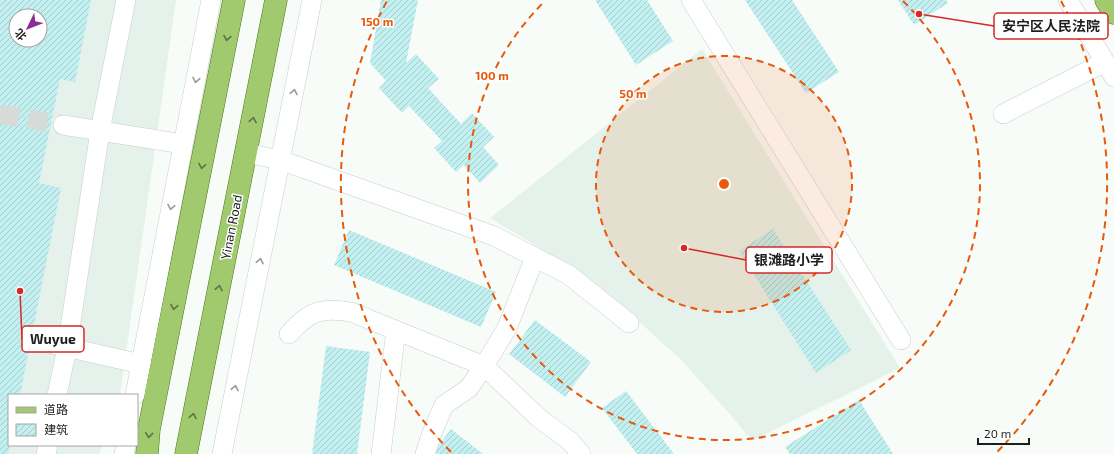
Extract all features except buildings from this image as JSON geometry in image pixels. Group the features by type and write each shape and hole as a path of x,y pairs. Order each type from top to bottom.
{"main road":[{"path":"147,454 149,429 234,0"},
{"name":"Yinan Road","path":"186,454 276,0"},
{"path":"1106,0 1114,13"}],"street":[{"path":"58,394 67,348 100,131 126,0"},
{"path":"135,394 211,0"},
{"path":"222,454 312,0"},
{"path":"691,0 901,340"},
{"path":"1003,114 1110,69 1068,0"},
{"path":"63,125 183,144"},
{"path":"246,153 280,160 494,236 569,275 629,323"},
{"path":"469,388 507,328 535,257"},
{"path":"289,334 300,321 316,312 334,309 351,312 484,366 540,419 570,441 581,454"},
{"path":"380,454 396,330"},
{"path":"44,342 141,364"},
{"path":"425,454 444,405 479,383 490,382 500,384 509,390"}],"shaded area":[{"path":"0,0 176,0 120,394 8,394 8,446 103,446 99,454 0,454"},
{"path":"702,49 900,368 752,441 681,360 622,306 558,259 490,218"}],"tunnel":[{"path":"0,114 63,125"}],"place":[{"name":"安宁区人民法院","path":"919,14"},
{"name":"银滩路小学","path":"684,248"},
{"name":"Wuyue","path":"20,291"}]}
